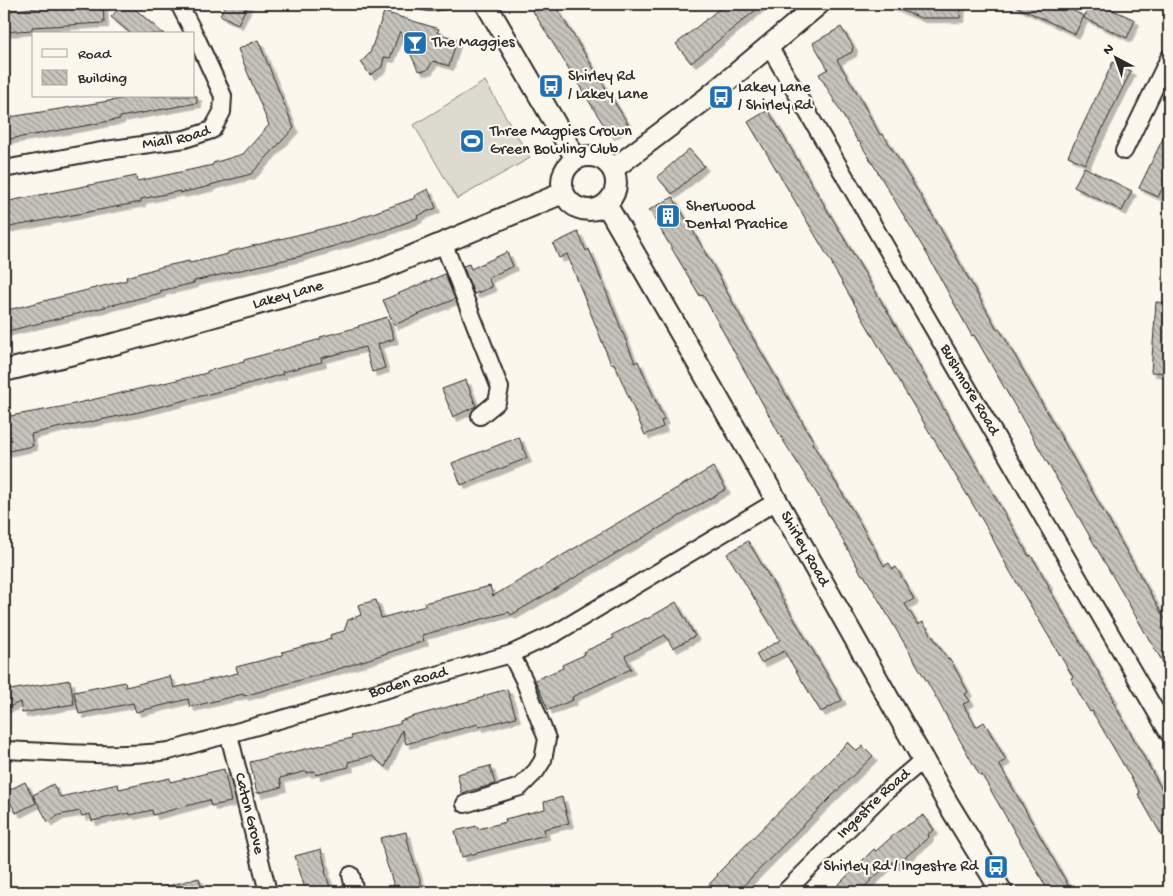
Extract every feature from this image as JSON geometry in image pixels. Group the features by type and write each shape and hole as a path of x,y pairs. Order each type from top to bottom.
{"street":[{"name":"Miall Road","path":"179,4 193,32"},
{"path":"486,4 576,159"},
{"path":"613,169 707,98 819,4"},
{"name":"Miall Road","path":"4,169 106,150 185,139 212,130 222,112 223,96 195,35"},
{"name":"Bushmore Road","path":"769,46 1169,734"},
{"path":"1124,151 1169,58"},
{"path":"592,155 600,158 613,169 616,184 615,192 606,204 590,210 582,209 574,206 563,193 562,185 565,170 576,159 592,155"},
{"name":"Lakey Lane","path":"4,371 118,343 376,271 563,193"},
{"name":"Shirley Road","path":"606,204 923,760 1002,892"},
{"path":"443,242 500,388 497,402 480,416"},
{"name":"Boden Road","path":"4,750 110,755 143,754 169,750 229,735 511,654 556,633 777,501"},
{"path":"465,804 520,786 536,771 542,760 546,739 524,680 511,654"},
{"name":"Caton Grove","path":"229,735 268,892"},
{"name":"Ingestre Road","path":"785,892 882,794 923,760"},
{"path":"351,875 355,892"}],"lane":[{"path":"418,4 430,6 448,4"}],"shaded area":[{"name":"Three Magpies Crown Green Bowling Club","path":"485,81 530,158 457,199 414,125"}],"building":[{"path":"74,4 103,4 104,23 32,27 32,30 4,32 4,11"},
{"path":"123,4 129,4 162,32 129,32 111,17"},
{"path":"226,4 248,4 238,24 220,15"},
{"path":"539,4 554,4 628,124 610,135 531,8"},
{"path":"725,4 763,4 691,63 676,44"},
{"path":"888,4 961,4 960,18 921,18"},
{"path":"1011,4 1059,4 1084,16 1075,34"},
{"path":"1090,4 1100,4 1135,20 1127,38 1084,18"},
{"name":"The Maggies","path":"384,12 439,29 437,33 457,39 449,66 433,61 428,69 424,71 418,70 400,31 390,58 384,57 382,67 370,75 361,62 370,53"},
{"path":"841,27 853,46 852,52 837,60 880,135 883,134 940,228 997,329 999,328 1169,626 1169,672 974,335 972,336 927,254 858,142 819,74 828,69 813,43"},
{"path":"258,40 294,128 251,174 211,186 141,199 141,202 4,228 4,202 136,176 137,181 157,177 213,165 213,163 243,154 269,125 238,49"},
{"path":"1113,62 1131,71 1085,164 1068,156"},
{"path":"197,96 197,103 4,140 4,118 121,99 195,98"},
{"path":"768,110 1114,699 1112,700 1169,802 1169,848 1138,794 1140,793 1092,711 1090,712 1080,695 1071,678 1073,677 1008,568 987,528 748,122"},
{"path":"1169,126 1169,175 1158,197 1139,188"},
{"path":"689,149 704,166 672,194 657,177"},
{"path":"1084,167 1132,191 1122,211 1074,187"},
{"path":"428,189 436,208 417,216 418,218 384,231 301,256 194,281 194,283 160,291 161,293 4,332 4,311 127,280 126,277 161,267 189,261 190,263 228,254 228,252 345,223 415,198 414,196"},
{"path":"673,197 884,566 889,563 893,569 896,567 914,599 905,604 918,625 923,622 948,660 950,659 968,692 965,694 970,701 963,704 976,727 984,722 1006,760 999,764 1072,892 1049,892 982,775 980,776 933,692 864,575 862,575 817,494 781,437 703,295 700,296 649,210"},
{"path":"578,232 586,251 589,249 635,363 638,361 664,420 661,421 663,427 645,435 614,363 611,364 567,254 559,258 553,244"},
{"path":"507,252 513,266 488,278 492,287 474,294 463,266 469,264 471,269"},
{"path":"445,274 455,299 394,325 383,300"},
{"path":"1156,302 1169,303 1169,373 1151,372"},
{"path":"387,317 394,339 378,344 385,368 372,372 365,347 321,358 322,362 282,372 283,374 244,385 139,412 31,434 33,446 4,452 4,417 61,407 207,373 207,371 321,339 320,337 359,327"},
{"path":"466,380 476,406 453,417 442,389"},
{"path":"519,437 527,458 461,485 452,463"},
{"path":"713,467 726,489 511,615 509,612 422,635 424,641 332,671 244,696 243,694 190,707 188,699 136,712 133,703 79,714 74,692 125,682 126,687 170,676 174,688 238,673 236,667 283,655 282,652 331,639 330,635 344,631 348,620 361,615 358,605 376,600 381,618 425,606 424,603 490,586 493,596"},
{"path":"748,541 842,700 821,712 784,651 761,663 756,654 780,640 727,554"},
{"path":"676,602 695,636 673,648 665,635 625,656 631,669 572,697 573,700 548,710 535,680 563,668 562,665 584,655 583,652 614,638 612,635 647,619"},
{"path":"70,680 74,704 22,713 20,702 4,709 4,691"},
{"path":"507,689 516,717 479,727 478,724 406,744 402,730 385,767 372,756 348,762 349,767 316,775 315,771 307,773 307,771 280,778 282,787 257,793 250,762 352,738 351,736 400,724 400,721 411,717"},
{"path":"848,742 857,751 863,746 873,756 737,892 702,892 717,874"},
{"path":"490,766 495,784 462,793 457,774"},
{"path":"224,769 231,802 211,806 209,800 153,815 152,810 92,821 90,814 82,816 80,811 59,815 48,822 33,795 53,784 60,797 118,784 119,789 170,778 170,782"},
{"path":"25,782 36,803 16,813 5,792"},
{"path":"562,797 569,823 544,829 545,835 462,857 455,831 477,826 478,829 506,822 505,819 545,809 544,802"},
{"path":"924,815 934,830 928,834 929,837 895,866 891,861 859,892 831,892 874,849 876,851 897,832"},
{"path":"406,832 410,851 424,892 396,892 385,858 380,838"},
{"path":"321,849 330,887 306,892 295,856"},
{"path":"199,878 203,892 161,892 160,888"}],"place":[{"name":"The Maggies","path":"415,43"},
{"name":"Shirley Rd / Lakey Lane","path":"551,86"},
{"name":"Lakey Lane / Shirley Rd","path":"721,97"},
{"name":"Three Magpies Crown Green Bowling Club","path":"472,141"},
{"name":"Sherwood Dental Practice","path":"668,216"},
{"name":"Shirley Rd / Ingestre Rd","path":"996,867"}]}
